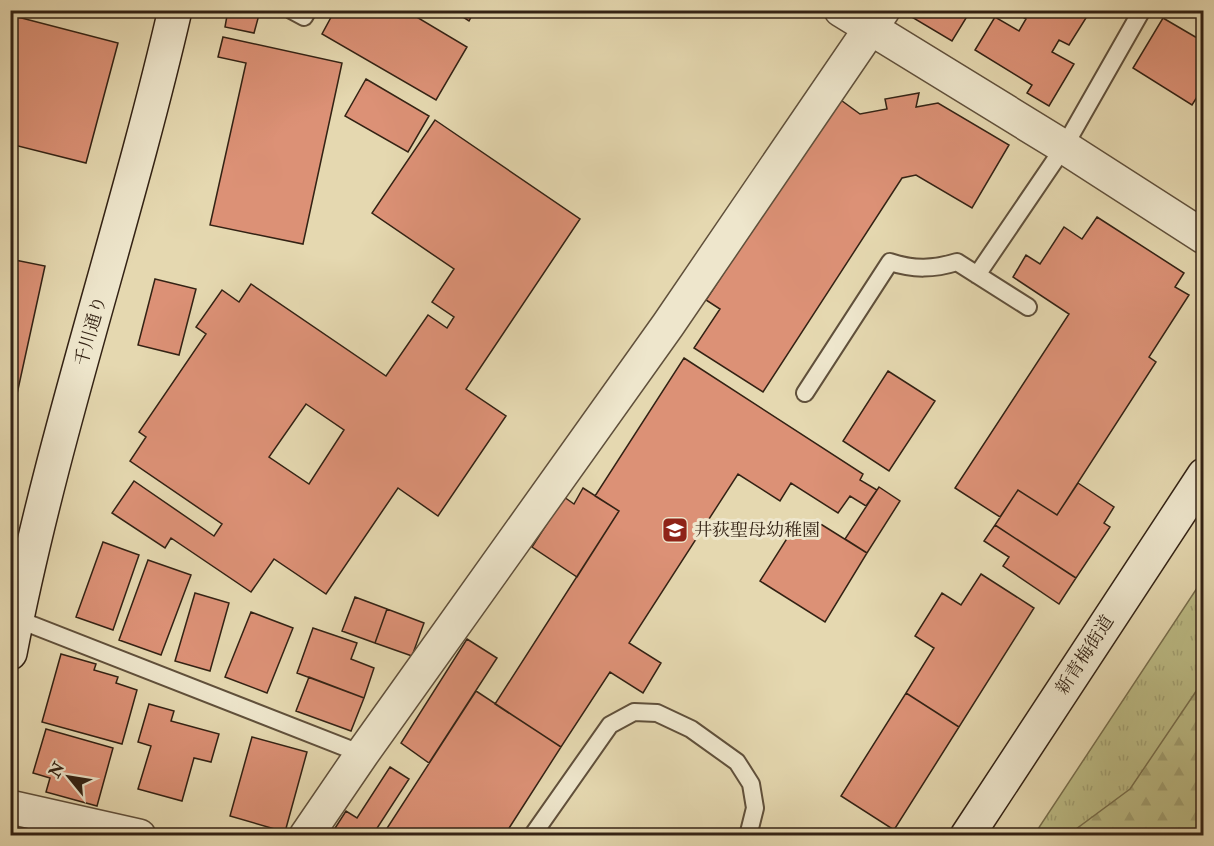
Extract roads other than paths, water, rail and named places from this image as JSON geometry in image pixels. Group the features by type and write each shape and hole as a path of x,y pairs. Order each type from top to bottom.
{"street":[{"name":"千川通り","path":"10,653 52,469 143,140 175,10"},
{"path":"841,10 877,20 1064,147 1203,237"},
{"path":"306,836 668,325 877,20"},
{"name":"新青梅街道","path":"967,836 1203,475"},
{"path":"10,807 139,836"}],"lane":[{"path":"291,10 304,17 308,10"},
{"path":"977,275 1064,147 1142,10"},
{"path":"805,393 890,262 908,268 938,268 957,262 1028,307"},
{"path":"17,619 362,754"},
{"path":"532,836 610,724 634,712 657,713 691,729 737,762 751,784 754,808 748,836"}],"place":[{"name":"井荻聖母幼稚園","path":"675,530"}]}
